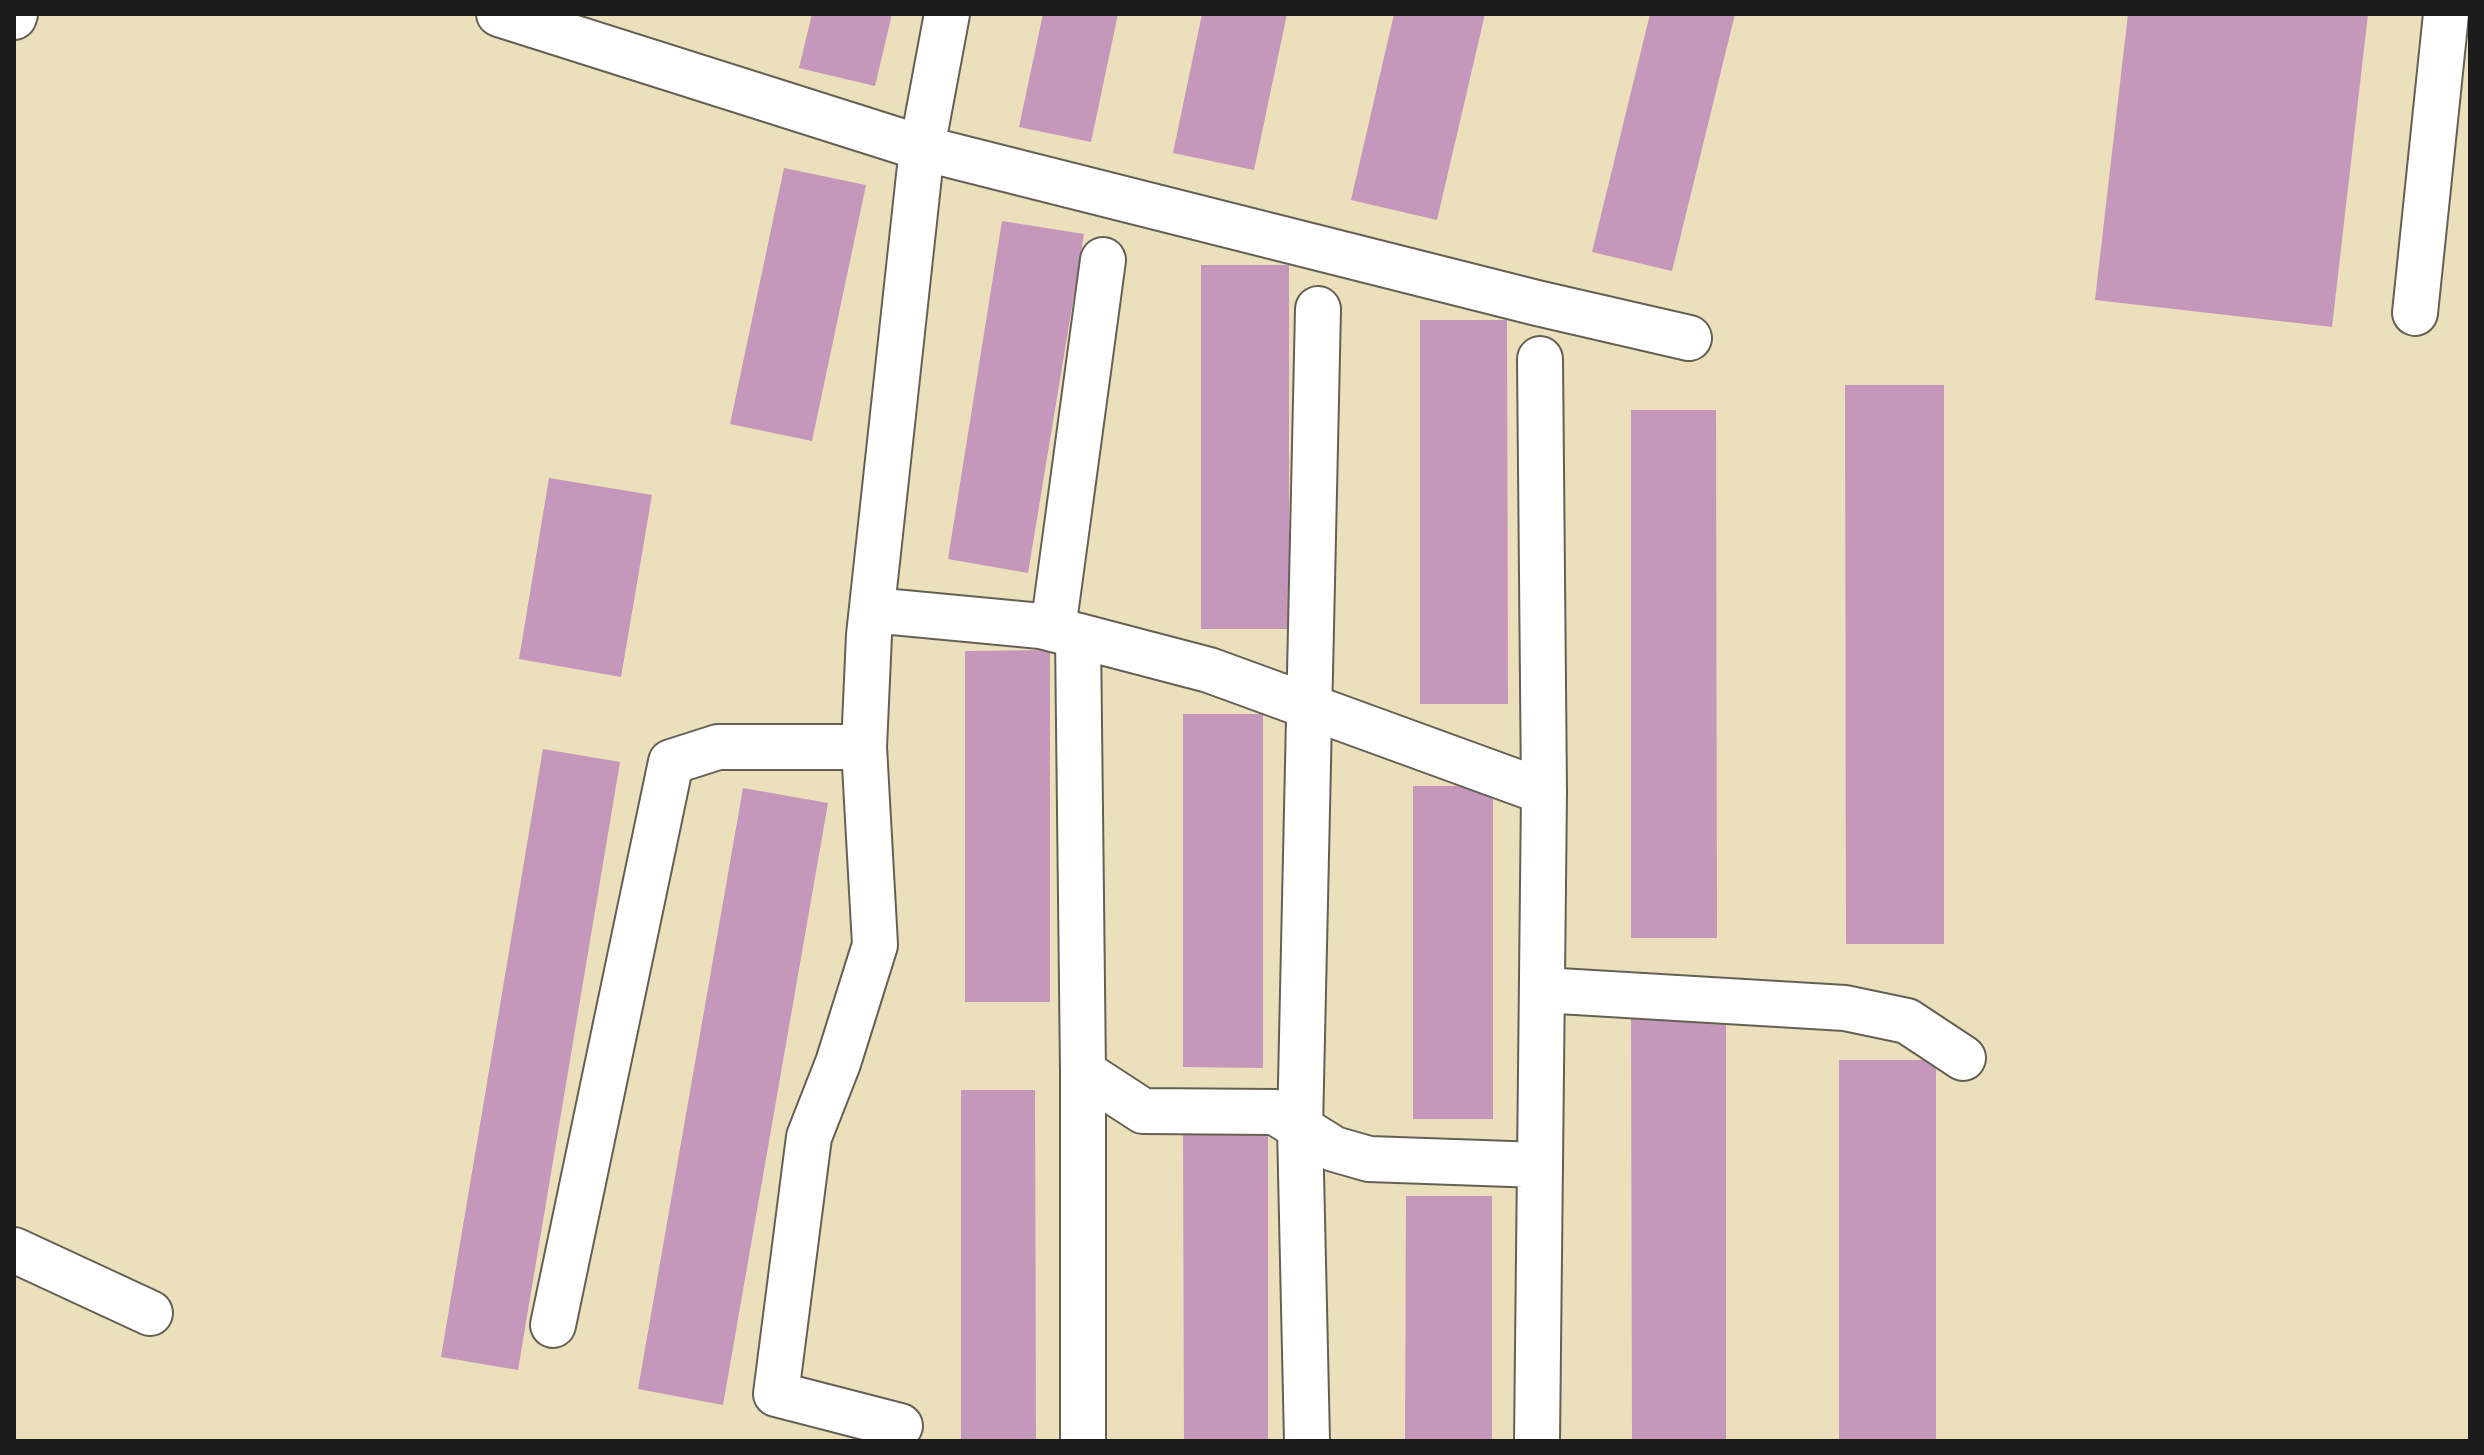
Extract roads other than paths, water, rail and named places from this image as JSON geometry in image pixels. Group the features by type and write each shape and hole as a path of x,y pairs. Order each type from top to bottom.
{"street":[{"path":"499,14 922,148 1521,299 1689,338"},
{"path":"900,1426 776,1394 809,1137 838,1063 875,945 864,747 872,610 922,148 947,14"},
{"path":"2415,313 2446,14"},
{"path":"1083,1441 1083,1072 1066,633 1103,260"},
{"path":"1307,1441 1300,1128 1318,309"},
{"path":"1537,1441 1544,792 1540,359"},
{"path":"872,610 1066,633 1209,670 1544,792"},
{"path":"553,1325 671,762 718,747 864,747"},
{"path":"1542,990 1845,1008 1907,1021 1963,1058"},
{"path":"1083,1072 1143,1111 1275,1112 1334,1149 1369,1159 1539,1165"},
{"path":"14,1250 150,1313"}]}
